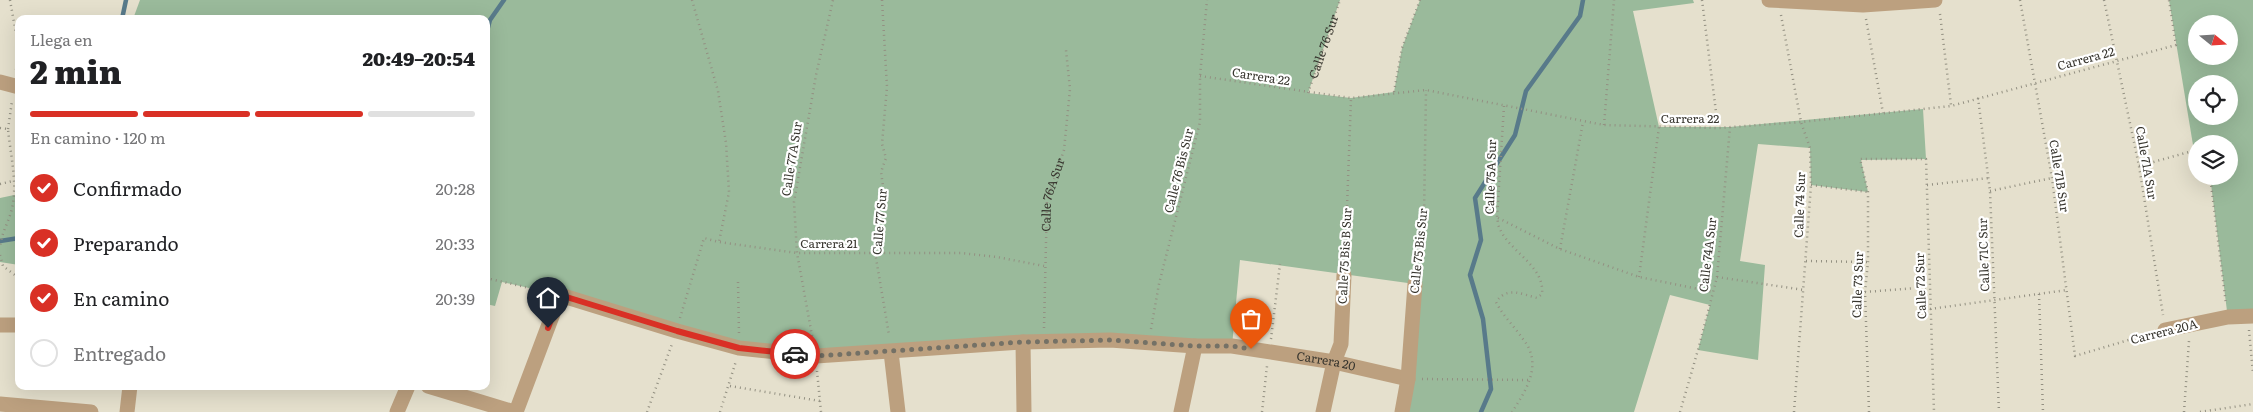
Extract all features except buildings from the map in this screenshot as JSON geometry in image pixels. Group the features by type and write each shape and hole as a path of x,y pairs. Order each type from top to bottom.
{"street":[{"path":"1774,0 1863,5 1937,5"},
{"path":"0,82 15,86"},
{"name":"Calle 75 Bis B Sur","path":"1323,412 1334,362 1341,344 1344,275"},
{"name":"Calle 75 Bis Sur","path":"1402,412 1408,379 1415,284"},
{"path":"450,390 515,412 560,295"},
{"name":"Carrera 20","path":"560,295 739,348 816,356 1023,342 1110,340 1195,346 1232,346 1334,362 1408,379"},
{"name":"Carrera 20A","path":"2165,330 2228,317 2250,316"},
{"path":"0,326 15,325"},
{"path":"1023,342 1024,412"},
{"path":"1181,412 1195,346"},
{"path":"891,352 898,412"},
{"path":"127,412 130,390"},
{"path":"397,412 406,390"},
{"path":"0,404 28,409 91,412"}],"path":[{"path":"10,0 15,28"},
{"path":"692,0 718,91 726,143 729,192 719,242"},
{"name":"Calle 77A Sur","path":"821,412 816,356 797,253 794,202 816,75 833,0"},
{"name":"Calle 76 Bis Sur","path":"1148,342 1160,284 1200,122 1200,76 1207,0"},
{"name":"Calle 76 Sur","path":"1308,93 1340,0"},
{"path":"1394,92 1402,48 1420,0"},
{"path":"1604,124 1614,0"},
{"path":"1702,0 1718,128"},
{"name":"Calle 74 Sur","path":"1774,0 1801,122 1810,148 1811,186 1794,412"},
{"name":"Calle 71B Sur","path":"2020,0 2052,178 2076,356"},
{"name":"Calle 71A Sur","path":"2104,0 2139,166 2165,330"},
{"name":"Carrera 22","path":"1200,76 1352,98 1426,90 1583,122 1604,124 1718,128 1801,122 1951,106 2176,45 2169,0"},
{"name":"Calle 77 Sur","path":"882,2 887,87 882,144 886,158 880,172 884,186 875,252 891,352"},
{"path":"1863,5 1882,113"},
{"path":"1937,5 1951,106"},
{"name":"Calle 76A Sur","path":"1044,342 1044,266 1047,200 1064,150 1070,89 1066,50"},
{"name":"Calle 75 Bis Sur","path":"1415,284 1424,217 1426,90"},
{"name":"Calle 75 Bis B Sur","path":"1344,275 1352,98"},
{"name":"Calle 71C Sur","path":"1978,98 1990,191 1999,412"},
{"name":"Calle 75A Sur","path":"1504,106 1500,150 1502,166 1497,217 1500,230 1539,276 1543,286 1542,294 1537,298 1510,291 1502,294 1496,302 1532,353 1533,371 1530,380 1526,391 1512,412"},
{"path":"1560,249 1583,122"},
{"path":"1639,277 1658,127"},
{"name":"Calle 74A Sur","path":"1680,412 1717,278 1730,127"},
{"path":"0,128 8,129 13,181 13,203 1,236 0,248"},
{"path":"2139,166 2188,152"},
{"name":"Calle 73 Sur","path":"1869,412 1865,292 1868,262 1868,192 1860,160 1926,159"},
{"name":"Calle 72 Sur","path":"1926,159 1934,412"},
{"path":"1927,185 1989,178"},
{"path":"1990,191 2052,178"},
{"path":"0,184 13,181"},
{"path":"2211,185 2228,317"},
{"path":"1811,186 1868,192"},
{"path":"1497,217 1560,249 1639,277 1713,292"},
{"name":"Carrera 21","path":"704,238 719,242 797,253 960,253 997,257 1044,266"},
{"path":"0,255 3,266 15,275"},
{"path":"1806,261 1868,262"},
{"path":"1717,278 1804,290"},
{"path":"490,279 560,295"},
{"path":"720,412 730,386 739,348 738,282"},
{"path":"1865,292 1929,287"},
{"path":"1930,309 2067,290"},
{"path":"2039,294 2043,412"},
{"path":"2250,316 2253,373"},
{"path":"2184,412 2190,325"},
{"name":"Carrera 20A","path":"2076,356 2165,330"},
{"path":"1408,379 1530,380"},
{"path":"730,386 820,401"},
{"path":"2200,412 2253,404"}],"green space":[{"path":"140,0 1340,0 1308,93 1351,98 1394,92 1402,48 1420,0 1693,0 1694,3 1633,11 1659,127 1730,127 1923,109 1926,159 1861,160 1868,192 1811,185 1810,148 1758,144 1740,261 1765,265 1758,360 1698,350 1710,305 1670,295 1634,412 1399,412 1415,284 1240,260 1232,346 1110,340 891,352 739,348 560,295 502,282 495,306 490,305 490,15 134,15"},
{"path":"2169,0 2253,0 2253,309 2227,311 2211,185 2238,185 2238,135 2191,135 2190,125 2238,125 2238,75 2188,75 2188,115"},
{"path":"15,195 15,264 0,262 0,198"}],"waterway":[{"path":"123,15 126,0"},
{"path":"490,20 504,0"},
{"path":"1481,412 1491,389 1483,319 1470,275 1481,240 1475,198 1515,135 1526,91 1580,16 1583,0"},
{"path":"0,241 15,239"}],"way so far":[{"path":"795,354 816,356 1023,342 1110,340 1195,346 1232,346 1251,349"}],"route":[{"path":"548,328 560,295 739,348 795,354"}]}
